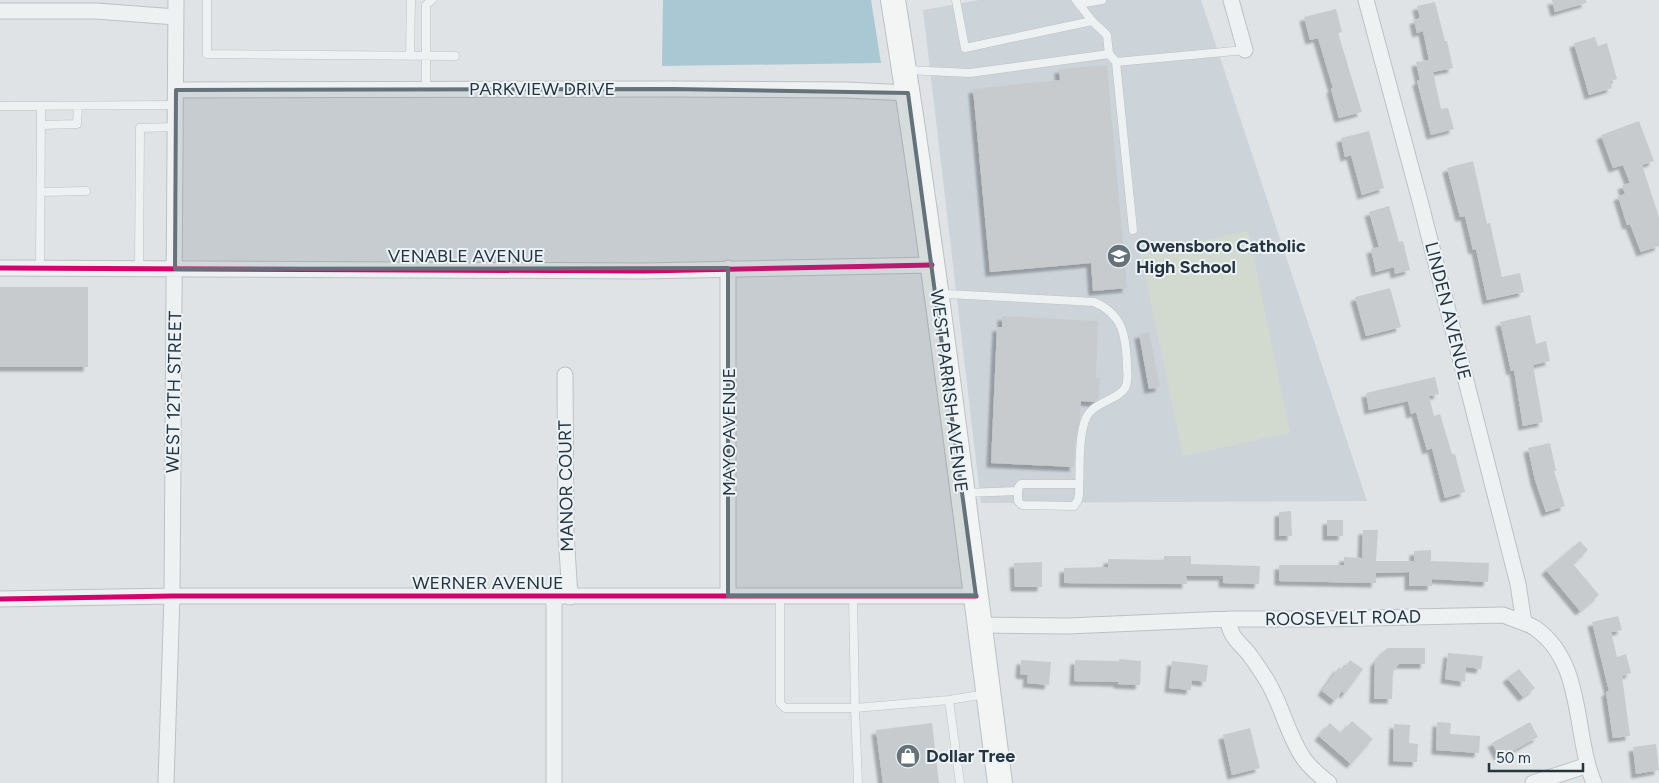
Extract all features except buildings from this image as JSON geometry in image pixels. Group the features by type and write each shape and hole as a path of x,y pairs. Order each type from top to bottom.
{"main road":[{"name":"WEST PARRISH AVENUE","path":"893,0 932,265 1000,783"}],"street":[{"name":"WEST 12TH STREET","path":"166,783 172,596 176,0"},
{"path":"1231,0 1245,50"},
{"name":"LINDEN AVENUE","path":"1366,0 1425,220 1518,584 1524,622"},
{"path":"0,11 96,12 176,17"},
{"name":"PARKVIEW DRIVE","path":"176,90 692,89 846,90 908,93"},
{"name":"VENABLE AVENUE","path":"0,268 644,271 932,265"},
{"name":"MAYO AVENUE","path":"728,268 728,596"},
{"name":"MANOR COURT","path":"565,375 566,533 570,597"},
{"name":"WERNER AVENUE","path":"0,599 172,596 976,596"},
{"path":"554,597 554,783"},
{"name":"ROOSEVELT ROAD","path":"980,625 1068,626 1228,619 1503,615 1535,628 1548,639 1558,653 1573,686 1588,765 1594,783"},
{"path":"1228,619 1228,628 1231,635 1248,653 1268,681 1304,760 1315,772 1330,783"},
{"path":"1533,783 1588,765"}],"lane":[{"path":"207,0 206,54 455,56"},
{"path":"410,56 411,0"},
{"path":"426,89 426,4 432,0"},
{"path":"956,0 965,48 1092,21"},
{"path":"1078,2 1102,0"},
{"path":"1078,2 1092,21 1107,35 1109,54 1116,62 1133,230"},
{"path":"1116,62 1245,50"},
{"path":"904,70 970,73 1109,54"},
{"path":"0,106 176,105"},
{"path":"40,268 41,106"},
{"path":"41,125 77,124 78,106"},
{"path":"139,269 140,128 176,127"},
{"path":"41,192 86,191"},
{"path":"936,295 1094,302 1112,312 1119,323 1126,342 1128,381 1126,388 1093,409 1087,415 1082,432 1080,484 1078,500 1074,506 1022,505 1018,501 1019,486 1024,483 1080,484"},
{"path":"962,494 1018,491"},
{"path":"780,596 780,703 785,708 855,708 949,700 988,693"},
{"path":"853,596 858,783"},
{"path":"949,700 960,783"}],"highlighted area":[{"path":"673,89 908,93 976,596 728,596 728,268 175,269 176,90"}],"shaded area":[{"name":"Owensboro Catholic High School","path":"979,0 1201,0 1367,501 981,503 923,10"},
{"path":"1248,231 1290,433 1183,456 1141,254"}],"water":[{"path":"663,0 871,0 881,63 662,66"}],"cycle path":[{"path":"0,268 644,271 932,265"},
{"path":"0,599 172,596 976,596"}],"place":[{"name":"Owensboro Catholic High School","path":"1119,256"},
{"name":"Dollar Tree","path":"908,756"}]}
